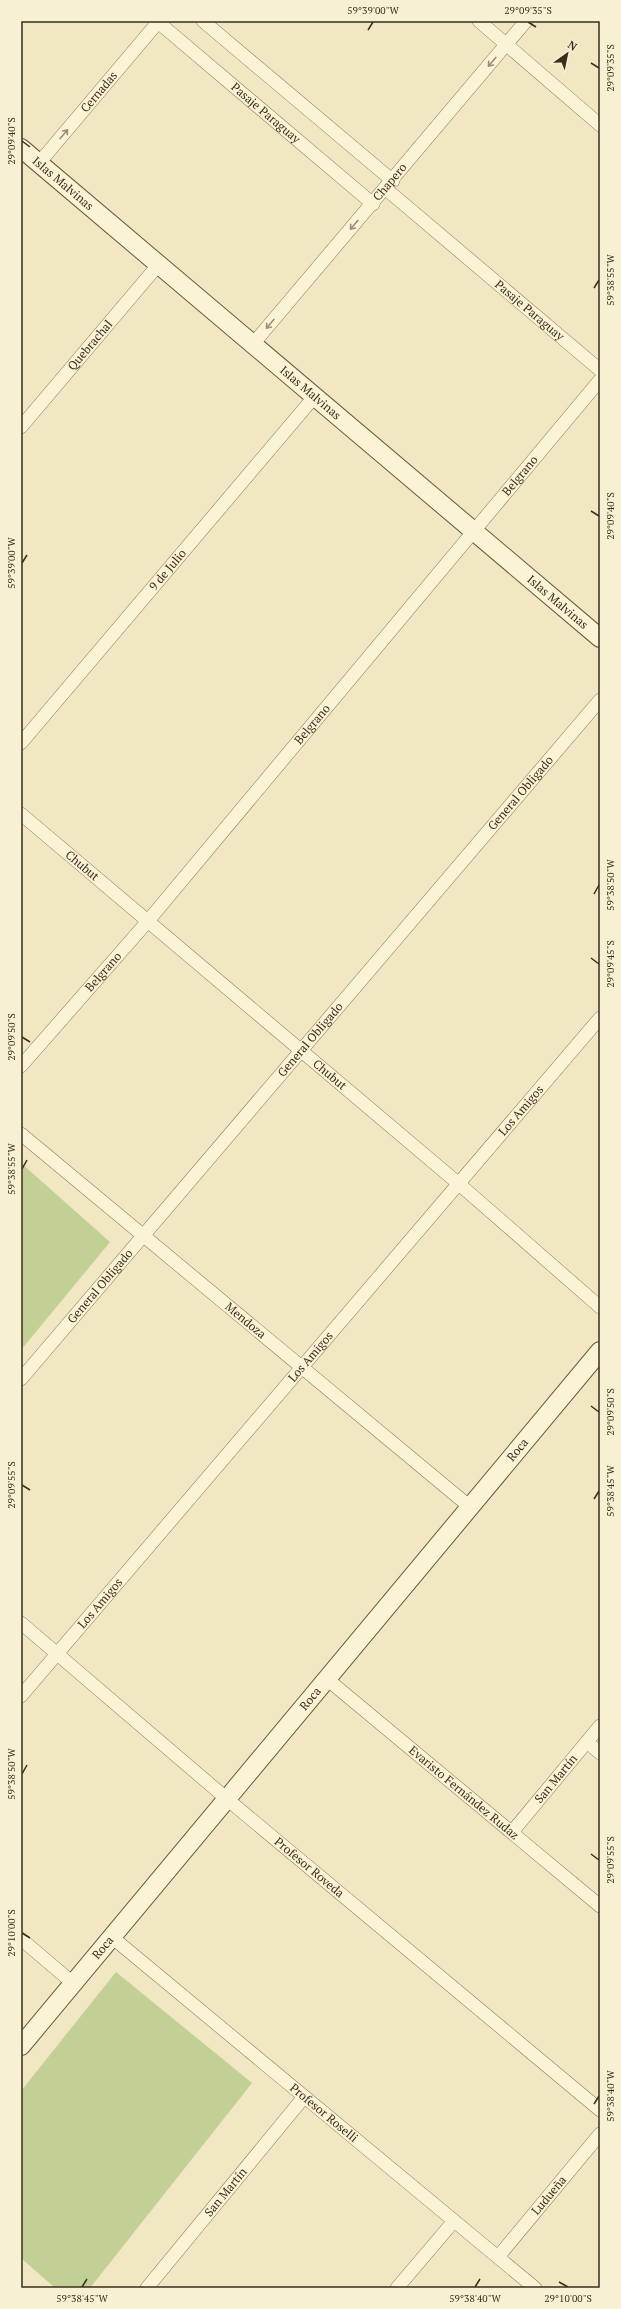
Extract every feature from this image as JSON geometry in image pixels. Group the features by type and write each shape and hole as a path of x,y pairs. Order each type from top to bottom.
{"street":[{"name":"Pasaje Paraguay","path":"158,21 373,204"},
{"name":"Cernadas","path":"39,164 158,21"},
{"name":"Pasaje Paraguay","path":"203,21 600,370"},
{"path":"479,21 600,125"},
{"name":"Chapero","path":"254,344 526,21"},
{"name":"Islas Malvinas","path":"21,148 600,638"},
{"name":"Quebrachal","path":"21,427 158,264"},
{"name":"Belgrano","path":"21,1066 148,921 600,380"},
{"name":"9 de Julio","path":"21,743 315,396"},
{"name":"General Obligado","path":"21,1379 600,700"},
{"name":"Chubut","path":"21,814 459,1184 600,1307"},
{"name":"Los Amigos","path":"21,1696 600,1018"},
{"name":"Mendoza","path":"21,1134 470,1507"},
{"name":"Roca","path":"21,2046 113,1938 600,1351"},
{"name":"Profesor Roveda","path":"21,1624 227,1799 600,2110"},
{"name":"Evaristo Fernández Rudaz","path":"327,1679 600,1906"},
{"name":"San Martín","path":"512,1832 600,1726"},
{"path":"587,1742 600,1752"},
{"name":"Profesor Roselli","path":"113,1938 535,2288"},
{"path":"21,1939 74,1984"},
{"name":"San Martín","path":"147,2288 304,2097"},
{"name":"Ludueña","path":"498,2257 600,2134"},
{"path":"397,2288 454,2221"}],"green space":[{"path":"21,1163 110,1242 21,1350"},
{"path":"116,1972 252,2083 90,2288 55,2288 21,2258 21,2091"}]}
